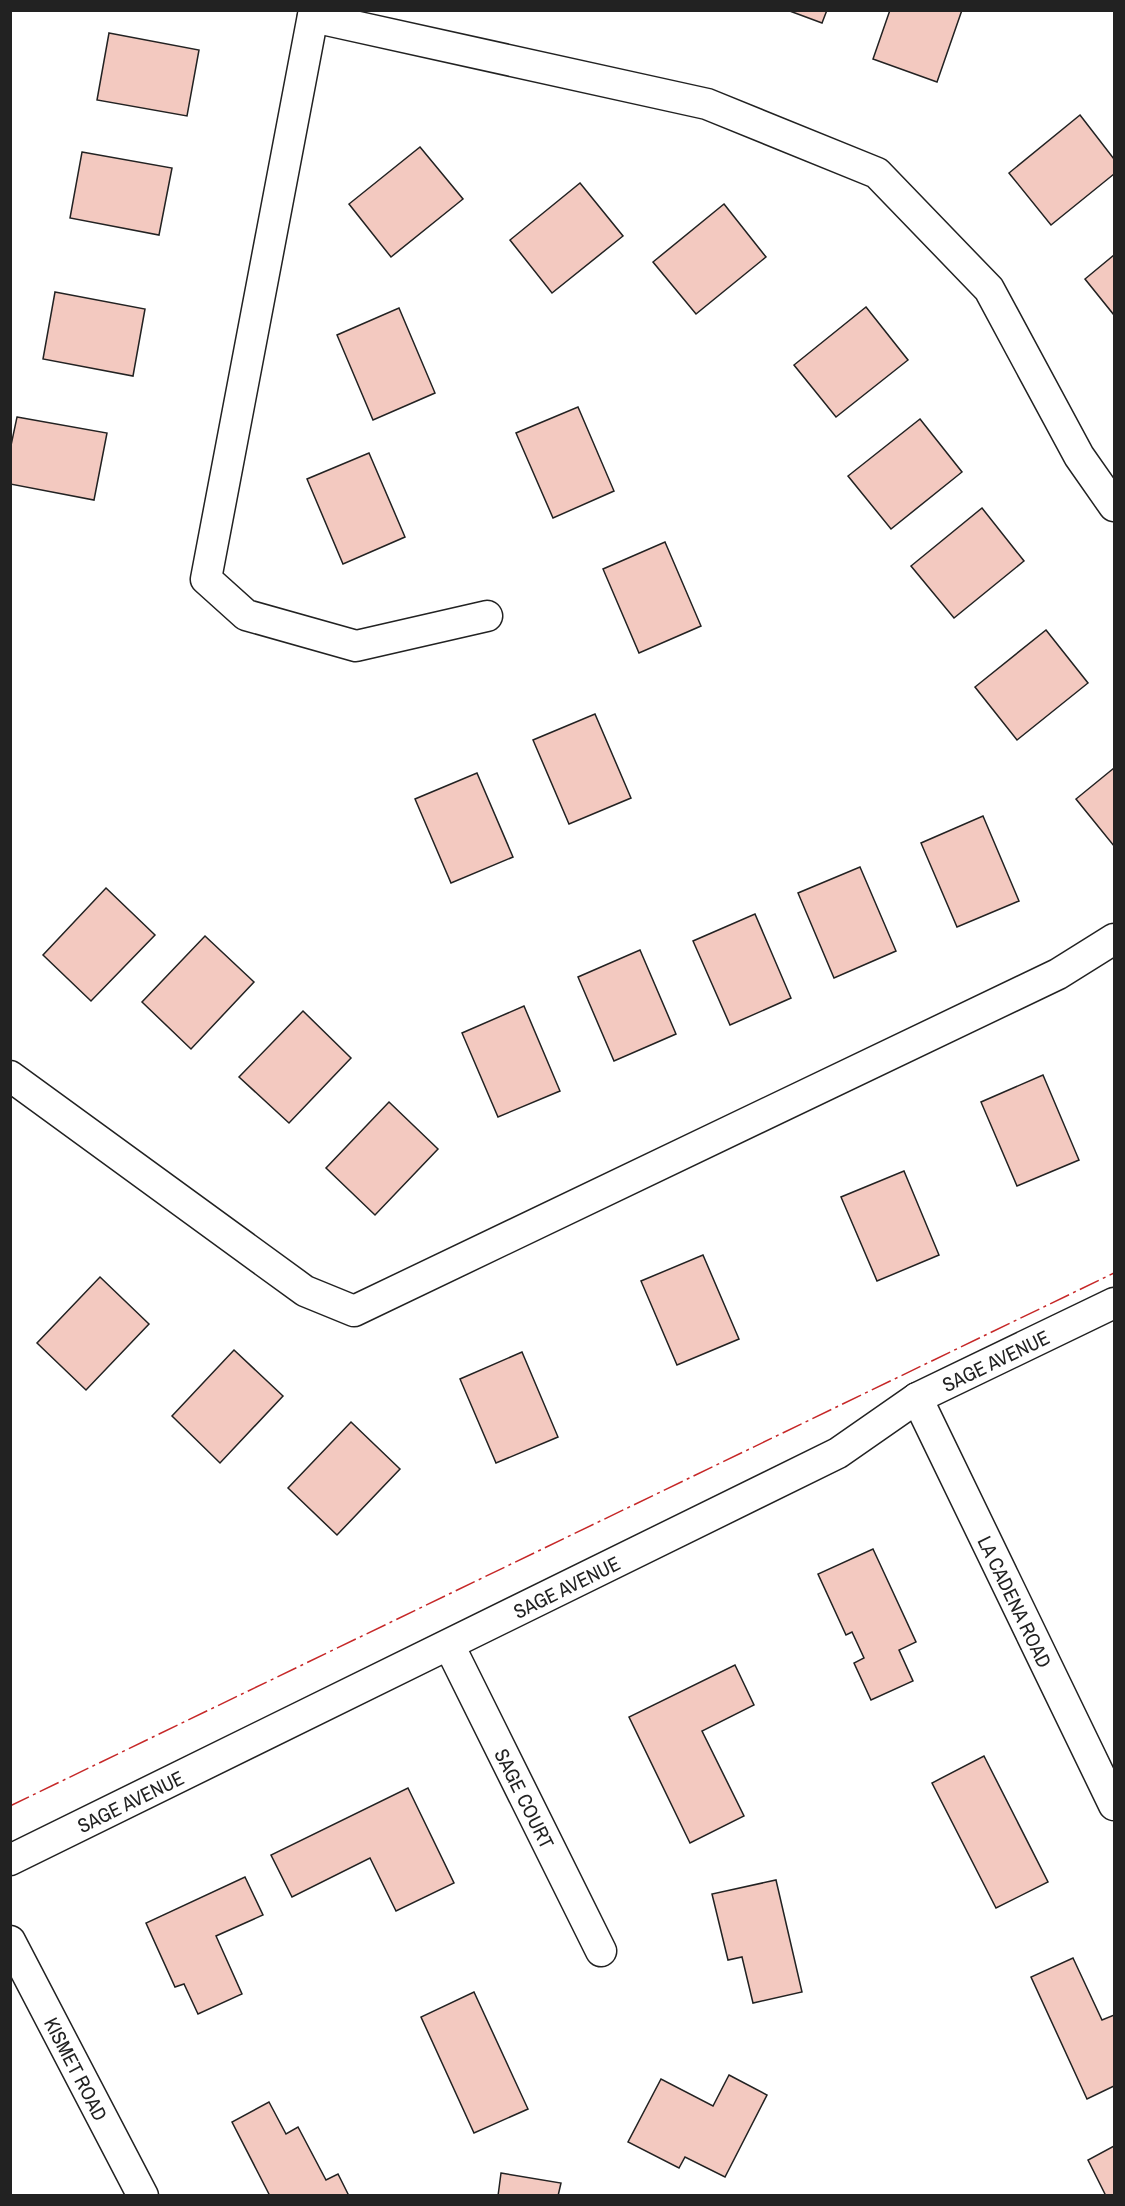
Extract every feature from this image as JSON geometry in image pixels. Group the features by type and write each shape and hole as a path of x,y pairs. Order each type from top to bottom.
{"street":[{"path":"487,616 356,646 246,615 206,579 313,14 707,104 877,173 989,289 1079,456 1114,506"},
{"path":"10,1076 305,1291 354,1311 1058,974 1114,939"},
{"name":"SAGE AVENUE","path":"10,1860 838,1453 917,1398 1114,1303"},
{"name":"LA CADENA ROAD","path":"917,1398 1114,1805"},
{"name":"SAGE COURT","path":"449,1645 601,1951"},
{"name":"KISMET ROAD","path":"10,1941 143,2196"}],"building":[{"path":"787,10 827,10 822,23"},
{"path":"890,10 962,10 937,82 873,59"},
{"path":"109,33 199,50 187,116 97,100"},
{"path":"1080,115 1114,159 1114,174 1051,225 1009,173"},
{"path":"420,147 463,199 391,257 349,204"},
{"path":"82,152 172,168 159,235 70,218"},
{"path":"580,183 623,236 552,293 510,240"},
{"path":"724,204 766,257 696,314 653,262"},
{"path":"1114,255 1114,315 1085,279"},
{"path":"55,292 145,309 133,376 43,359"},
{"path":"866,307 908,360 836,417 794,365"},
{"path":"399,308 435,393 373,420 337,335"},
{"path":"578,407 614,491 553,518 516,433"},
{"path":"17,417 107,433 94,500 10,484 10,450"},
{"path":"920,419 962,472 891,529 848,476"},
{"path":"369,453 405,537 343,564 307,479"},
{"path":"982,508 1024,561 954,618 911,566"},
{"path":"665,542 701,626 639,653 603,569"},
{"path":"1046,630 1088,683 1017,740 975,687"},
{"path":"595,714 631,798 569,824 533,740"},
{"path":"1114,768 1114,846 1076,799"},
{"path":"477,773 513,857 451,883 415,799"},
{"path":"983,816 1019,901 957,927 921,843"},
{"path":"860,867 896,951 834,978 798,893"},
{"path":"106,888 155,935 91,1001 43,955"},
{"path":"755,914 791,998 730,1025 693,941"},
{"path":"205,936 254,982 191,1049 142,1002"},
{"path":"640,950 676,1034 614,1061 578,977"},
{"path":"524,1006 560,1091 498,1117 462,1033"},
{"path":"303,1011 351,1058 289,1123 239,1077"},
{"path":"1043,1075 1079,1160 1017,1186 981,1102"},
{"path":"389,1102 438,1149 375,1215 326,1168"},
{"path":"904,1171 939,1255 877,1281 841,1197"},
{"path":"703,1255 739,1339 677,1365 641,1281"},
{"path":"100,1277 149,1324 86,1390 37,1343"},
{"path":"234,1350 283,1396 220,1463 172,1416"},
{"path":"522,1352 558,1437 496,1463 460,1379"},
{"path":"351,1422 400,1469 337,1535 288,1488"},
{"path":"873,1549 916,1642 899,1650 913,1681 871,1700 854,1663 864,1658 852,1632 846,1635 818,1574"},
{"path":"735,1665 754,1705 702,1731 744,1816 690,1843 629,1717"},
{"path":"984,1756 1048,1882 996,1908 932,1783"},
{"path":"408,1788 454,1883 396,1911 370,1858 292,1897 271,1855"},
{"path":"245,1877 263,1915 216,1936 242,1994 198,2014 184,1984 175,1987 146,1923"},
{"path":"776,1880 802,1992 753,2003 742,1957 728,1960 712,1894"},
{"path":"1073,1958 1102,2020 1114,2015 1114,2086 1087,2099 1031,1977"},
{"path":"474,1992 528,2109 474,2133 421,2017"},
{"path":"729,2075 767,2095 725,2177 685,2157 679,2168 628,2142 661,2079 713,2106"},
{"path":"269,2102 286,2134 298,2127 326,2180 338,2174 349,2196 270,2196 232,2122"},
{"path":"1114,2146 1114,2196 1106,2196 1088,2160"},
{"path":"501,2173 561,2183 558,2196 498,2196"}],"power":[{"path":"10,1806 1114,1273"}]}
